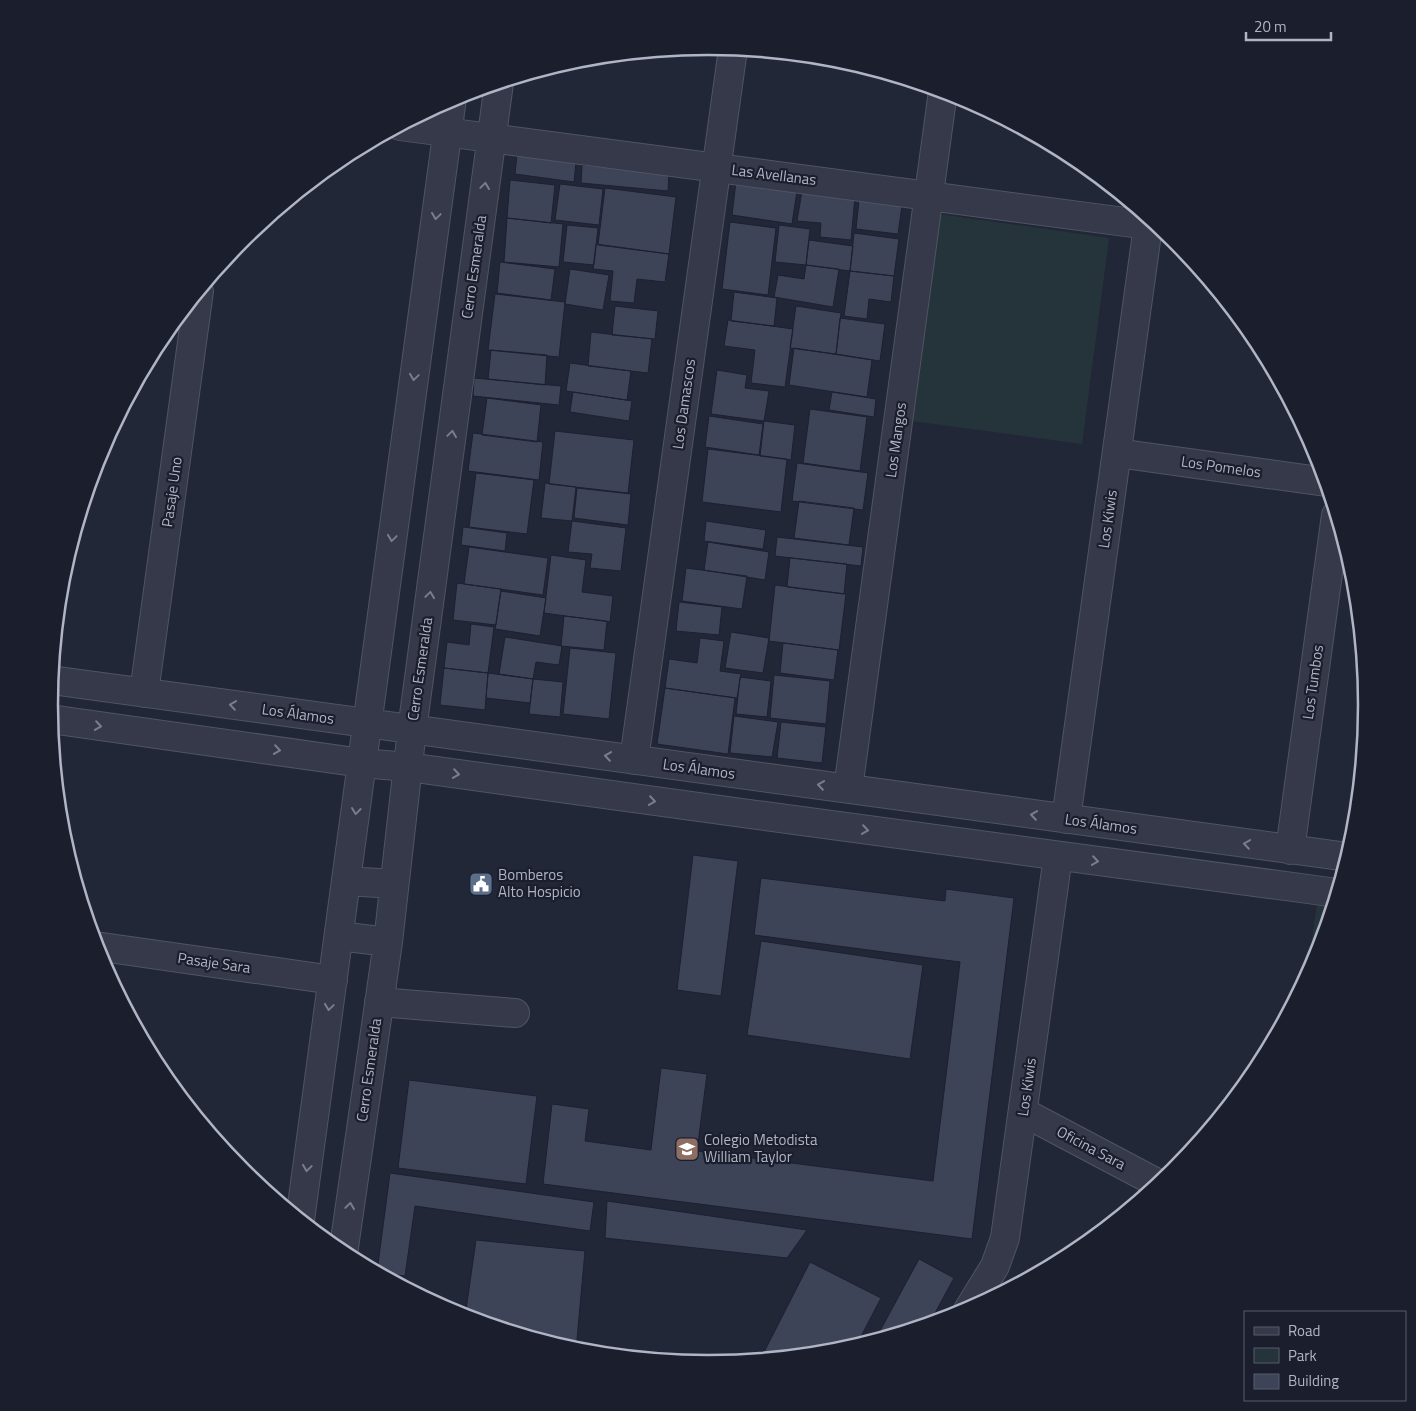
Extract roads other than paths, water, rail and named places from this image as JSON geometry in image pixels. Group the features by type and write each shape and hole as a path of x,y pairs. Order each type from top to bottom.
{"street":[{"name":"Los Damascos","path":"634,760 732,56"},
{"name":"Cerro Esmeralda","path":"344,1244 388,942 412,730 497,91"},
{"name":"Los Mangos","path":"848,789 942,99"},
{"path":"301,1213 451,109"},
{"name":"Las Avellanas","path":"410,127 929,196 1142,221"},
{"name":"Los Kiwis","path":"1066,819 1148,227"},
{"name":"Pasaje Uno","path":"144,693 198,302"},
{"name":"Los Pomelos","path":"1117,453 1318,481"},
{"name":"Los Tumbos","path":"1290,850 1334,530"},
{"name":"Los Álamos","path":"59,681 1340,857"},
{"path":"58,720 362,763 408,767 1331,892"},
{"name":"Los Kiwis","path":"975,1298 995,1266 1005,1238 1058,856"},
{"path":"346,881 394,884"},
{"path":"339,936 388,942"},
{"name":"Pasaje Sara","path":"108,956 333,980"},
{"path":"379,1002 515,1013"},
{"name":"Oficina Sara","path":"1023,1112 1152,1180"}],"place":[{"name":"Bomberos Alto Hospicio","path":"481,884"},
{"name":"Colegio Metodista William Taylor","path":"687,1149"}]}
